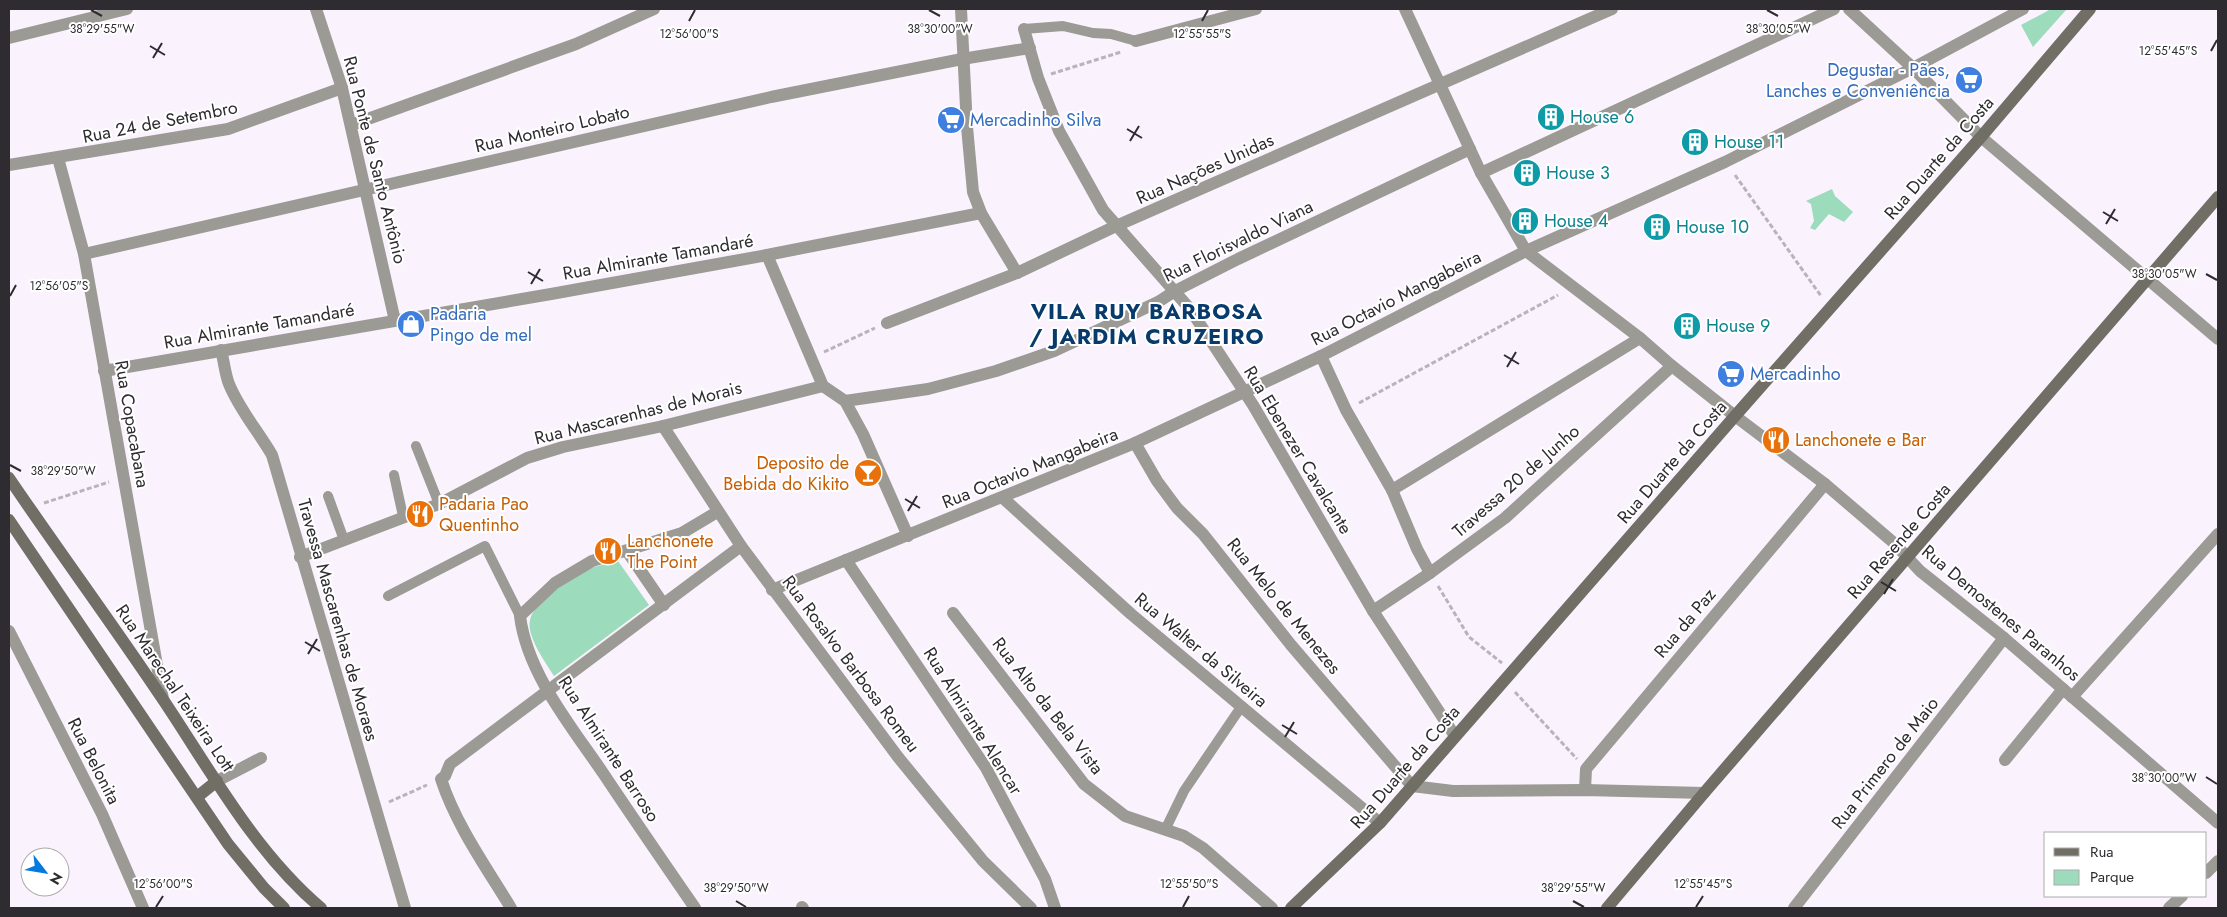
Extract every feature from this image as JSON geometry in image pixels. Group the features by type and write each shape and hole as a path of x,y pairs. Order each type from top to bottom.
{"main road":[{"name":"Rua Duarte da Costa","path":"1291,908 1380,823 1735,416 1982,137 2090,9"},
{"name":"Rua Resende Costa","path":"1607,908 2218,197"},
{"name":"Rua Marechal Teixeira Lott","path":"9,478 163,699 250,830 283,872 321,908"},
{"path":"10,524 228,844 264,888 284,908"},
{"path":"197,797 217,781"}],"street":[{"name":"Rua Ponte de Santo Antônio","path":"316,9 342,88 395,321"},
{"path":"351,125 576,44 654,9"},
{"path":"961,9 962,59 973,192 981,213 1017,273"},
{"path":"1136,41 1256,9"},
{"path":"1405,9 1470,149 1526,251"},
{"name":"Rua Nações Unidas","path":"887,323 1017,273 1116,226 1612,9"},
{"path":"1482,173 1834,9"},
{"path":"1849,9 1913,68 1982,137 2218,339"},
{"name":"Rua Octavio Mangabeira","path":"772,590 1135,443 1321,356 1526,251 1726,162 1913,68 2023,9"},
{"path":"9,37 120,10"},
{"name":"Rua Ebenezer Cavalcante","path":"1024,29 1038,78 1059,131 1103,210 1190,309 1244,391 1373,611 1455,736"},
{"name":"Rua Monteiro Lobato","path":"84,254 771,98 962,59 1030,48"},
{"name":"Rua 24 de Setembro","path":"9,165 228,129 342,88"},
{"name":"Rua Florisvaldo Viana","path":"845,401 928,389 1004,368 1054,351 1158,302 1175,290 1470,149"},
{"name":"Rua Copacabana","path":"58,158 84,254 163,699"},
{"name":"Rua Almirante Tamandaré","path":"104,371 767,255 981,213"},
{"name":"Rua Demostenes Paranhos","path":"1526,251 1640,338 1735,416 1825,484 1909,558 1920,571 2004,638 2218,823"},
{"path":"767,255 822,386 845,401 863,434 908,536"},
{"path":"1392,490 1640,338"},
{"name":"Travessa Mascarenhas de Moraes","path":"221,350 229,383 241,407 256,427 272,455 300,557 405,908"},
{"path":"1321,356 1346,410 1392,490 1417,549 1430,573"},
{"name":"Travessa 20 de Junho","path":"1373,611 1430,573 1505,518 1672,366"},
{"name":"Rua Mascarenhas de Morais","path":"300,557 403,516 439,504 527,458 562,447 663,426 822,386"},
{"name":"Rua Rosalvo Barbosa Romeu","path":"663,426 717,512 772,590 898,757 983,861 1031,908"},
{"name":"Rua Melo de Menezes","path":"1135,443 1157,481 1177,508 1222,557 1291,645 1412,786"},
{"name":"Rua da Paz","path":"1586,769 1825,484"},
{"name":"Rua Walter da Silveira","path":"1003,498 1131,614 1380,823"},
{"path":"520,616 555,583 592,561 682,533 717,512"},
{"path":"2005,760 2218,534"},
{"path":"511,908 447,800 441,779 445,776 450,764 741,546"},
{"path":"627,551 664,605"},
{"name":"Rua Almirante Alencar","path":"846,560 986,768 1045,879 1054,908"},
{"name":"Rua Alto da Bela Vista","path":"953,613 1084,784 1125,816 1184,836 1204,848 1272,908"},
{"name":"Rua Almirante Barroso","path":"520,616 528,652 553,700 695,908"},
{"name":"Rua Belonita","path":"9,631 102,814 143,908"},
{"name":"Rua Primero de Maio","path":"1794,908 2004,638"},
{"path":"217,781 262,758"},
{"path":"1585,790 1586,769"},
{"path":"1412,786 1453,791 1585,790 1704,793"},
{"path":"2207,872 2218,861"}],"lane":[{"path":"1024,29 1063,26 1093,33 1111,34 1136,41"},
{"path":"416,446 439,504"},
{"path":"394,475 403,516"},
{"path":"328,496 344,540"},
{"name":"Rua Almirante Barroso","path":"388,596 485,546 520,616"},
{"path":"1165,830 1184,791 1241,707"}],"path":[{"path":"1038,78 1127,51 1136,41"},
{"path":"1726,162 1830,309"},
{"path":"1346,410 1571,287"},
{"path":"810,359 887,323"},
{"path":"31,511 44,502 124,477"},
{"path":"1430,573 1470,637 1508,675 1586,769"},
{"path":"375,808 441,779"}],"green space":[{"path":"2051,9 2066,10 2033,47 2021,25"},
{"path":"1832,189 1835,196 1853,212 1844,222 1829,214 1815,230 1810,228 1814,221 1811,204 1806,201"},
{"path":"618,561 649,605 554,676 531,634 530,620 533,612 547,597 575,577 591,568"}],"place":[{"name":"Degustar - Pães, Lanches e Conveniência","path":"1969,80"},
{"name":"House 6","path":"1551,117"},
{"name":"Mercadinho Silva","path":"951,120"},
{"name":"House 11","path":"1695,142"},
{"name":"House 3","path":"1527,173"},
{"name":"House 4","path":"1525,221"},
{"name":"House 10","path":"1657,227"},
{"name":"Padaria Pingo de mel","path":"411,324"},
{"name":"House 9","path":"1687,326"},
{"name":"Mercadinho","path":"1731,374"},
{"name":"Lanchonete e Bar","path":"1776,440"},
{"name":"Deposito de Bebida do Kikito","path":"868,473"},
{"name":"Padaria Pao Quentinho","path":"420,514"},
{"name":"Lanchonete The Point","path":"608,551"}],"district":[{"name":"VILA RUY BARBOSA / JARDIM CRUZEIRO","path":"1147,324"}]}
